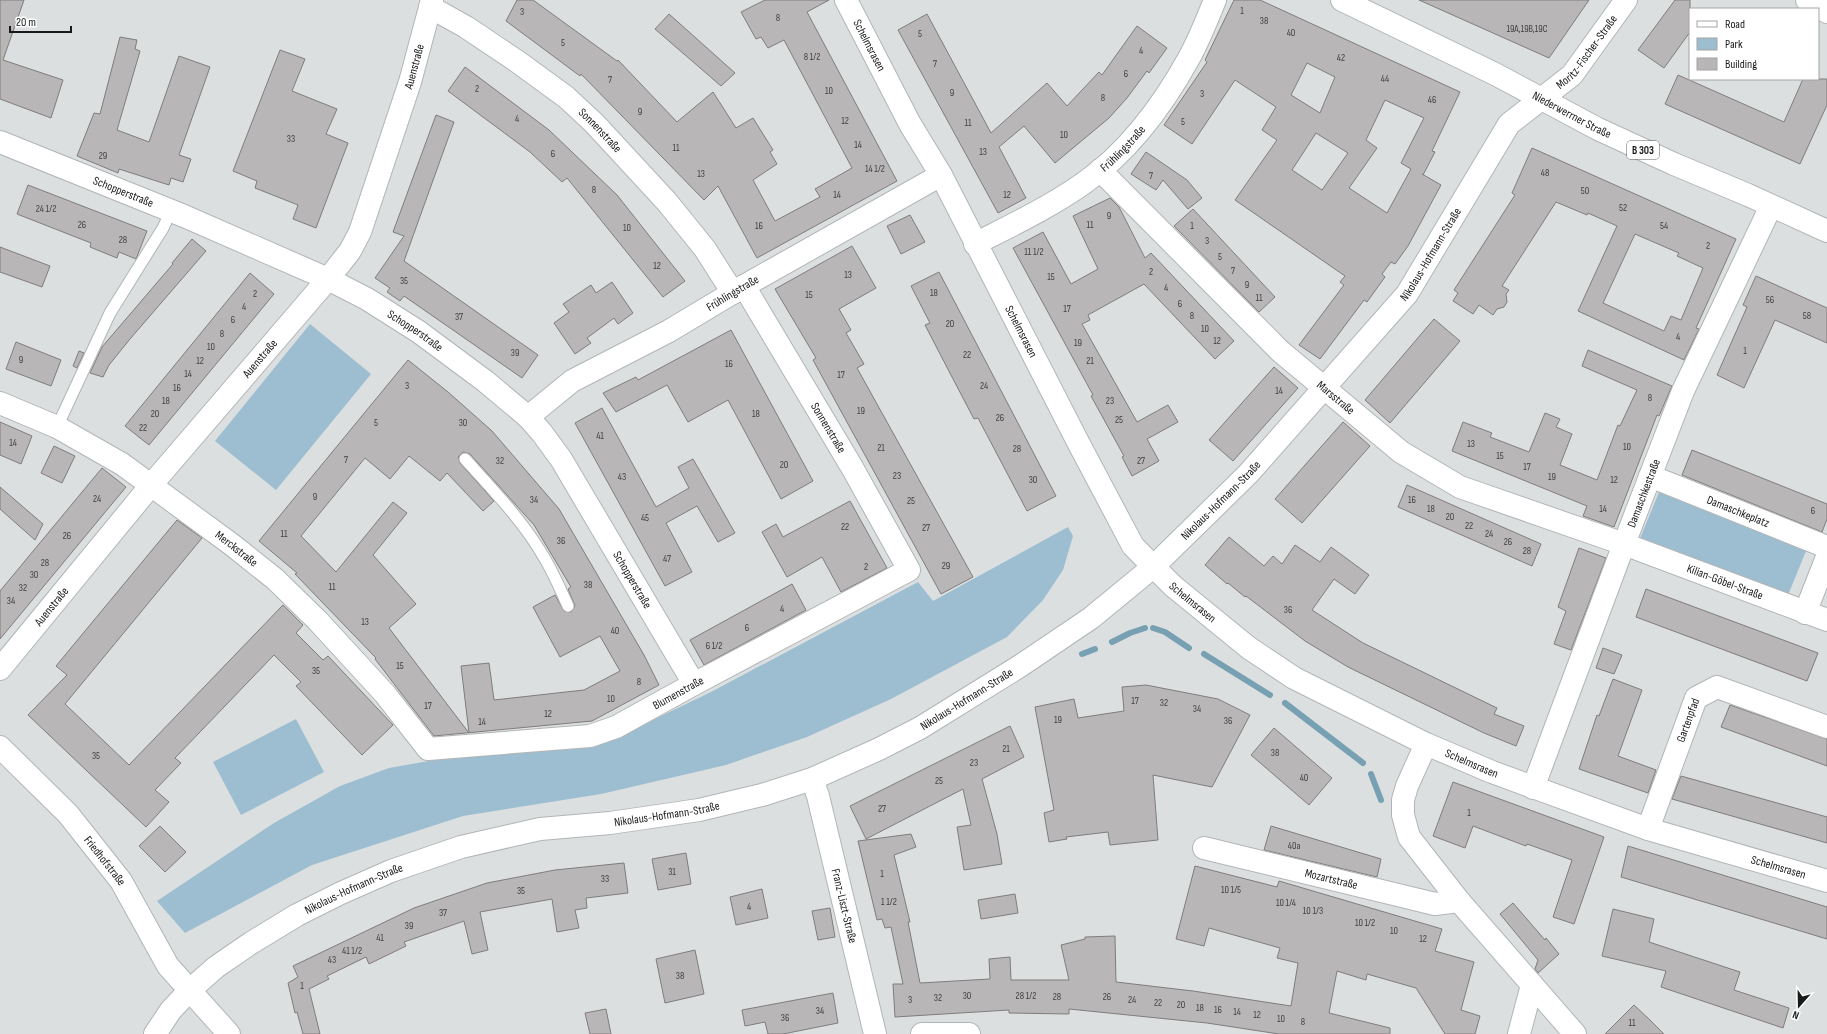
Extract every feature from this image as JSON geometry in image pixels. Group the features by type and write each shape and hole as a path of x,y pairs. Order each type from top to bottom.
{"street":[{"name":"Schelmsrasen","path":"846,0 910,124 941,175 975,244 1133,546 1153,567 1219,625 1249,648 1294,678 1426,744 1533,788 1648,829 1827,881"},
{"name":"Frühlingstraße","path":"975,244 1062,197 1100,170 1142,128 1162,102 1189,58 1215,0"},
{"name":"Niederwerrner Straße","path":"1342,0 1495,74 1598,129 1827,231"},
{"name":"Moritz-Fischer-Straße","path":"1542,100 1572,75 1626,0"},
{"path":"1807,0 1827,12"},
{"name":"Auenstraße","path":"0,669 152,484 328,279 350,251 360,232 410,82 431,3"},
{"name":"Sonnenstraße","path":"431,3 518,62 566,97 594,123 668,202 738,290 853,469 909,570"},
{"name":"Nikolaus-Hofmann-Straße","path":"155,1034 171,1010 190,990 216,967 251,943 297,915 391,871 460,847 540,829 610,824 699,810 762,795 812,779 920,728 969,699 1091,618 1153,567 1248,474 1407,294 1508,124 1542,100"},
{"name":"Schopperstraße","path":"0,142 171,211 328,279 367,300 419,332 485,381 528,418 542,433 561,459 694,684"},
{"name":"Marsstraße","path":"1100,170 1280,351 1401,452 1460,487 1624,544"},
{"name":"Frühlingstraße","path":"528,418 572,381 669,331 738,290 941,175"},
{"name":"Damaschkestraße","path":"1533,788 1683,390 1771,206"},
{"name":"Merckstraße","path":"0,403 57,427 97,449 152,484 275,579 313,616 385,694 428,749"},
{"name":"Damaschkeplatz","path":"1650,476 1827,547"},
{"name":"Kilian-Göbel-Straße","path":"1624,544 1827,620"},
{"path":"1805,613 1827,557"},
{"name":"Blumenstraße","path":"428,749 590,736 633,719 694,684 909,570"},
{"name":"Gartenpfad","path":"1648,829 1696,698 1717,688 1827,727"},
{"path":"1426,744 1407,786 1403,800 1403,815 1409,837 1459,900 1575,1034"},
{"name":"Friedhofstraße","path":"0,747 73,820 121,881 168,966 229,1034"},
{"name":"Franz-Liszt-Straße","path":"812,779 818,796 875,1034"},
{"name":"Mozartstraße","path":"1204,848 1435,904 1459,900"},
{"path":"1519,1034 1532,985"},
{"path":"922,1034 969,1034"}],"lane":[{"path":"57,427 110,313 163,228 171,211"},
{"path":"465,459 502,499 525,529 546,559 568,606"}],"green space":[{"path":"310,324 371,374 276,490 215,441"},
{"path":"1659,492 1806,551 1786,600 1639,541"},
{"path":"1068,527 1073,536 1063,570 1043,600 1007,637 891,699 807,737 726,765 601,794 463,816 312,865 185,933 157,901 274,823 340,786 389,768 440,759 589,743 634,729 711,692 918,582 933,601"},
{"path":"296,719 324,772 241,815 213,762"}],"building":[{"path":"0,0 24,0 3,60 63,80 51,118 0,99"},
{"path":"517,0 533,0 617,61 618,60 677,122 713,92 736,128 753,118 773,150 770,152 777,164 753,180 775,221 820,197 815,189 852,168 784,40 768,48 761,37 756,39 741,12 765,0 829,0 807,12 897,181 757,258 718,186 704,200 581,74 580,76 506,21"},
{"path":"1234,0 1260,0 1460,92 1432,151 1435,152 1423,175 1441,185 1408,246 1395,264 1391,262 1382,274 1385,277 1367,302 1364,300 1320,359 1299,345 1344,285 1340,282 1345,276 1235,200 1277,140 1262,130 1276,107 1235,80 1192,144 1164,125 1207,62 1205,60","holes":["1307,63 1335,77 1320,113 1291,95","1385,100 1424,118 1401,163 1411,169 1387,213 1349,188 1377,148 1366,140","1316,133 1348,153 1322,190 1292,170"]},
{"path":"1419,0 1589,0 1549,58"},
{"path":"1675,0 1690,0 1689,33 1664,68 1638,50"},
{"path":"669,14 735,73 721,86 655,29"},
{"path":"927,14 991,133 1047,83 1067,106 1099,72 1102,75 1137,26 1167,48 1149,73 1147,71 1127,98 1109,118 1055,163 1024,126 999,147 1026,198 998,213 898,30"},
{"path":"120,37 137,40 135,49 140,51 117,130 149,142 179,56 210,67 179,155 191,159 183,182 171,178 169,185 119,169 118,173 77,156 94,113 100,114"},
{"path":"280,50 305,59 292,91 337,109 326,134 348,143 316,228 293,219 298,205 255,188 257,181 233,171"},
{"path":"465,67 549,130 617,195 685,281 663,297 567,178 562,182 530,152 448,91"},
{"path":"1678,75 1784,122 1803,80 1827,79 1827,105 1800,164 1665,104"},
{"path":"436,115 454,122 404,261 538,355 522,378 404,296 400,301 387,292 390,288 375,278 404,236 393,232"},
{"path":"1532,148 1736,239 1696,328 1699,329 1684,360 1578,311 1617,226 1588,213 1587,215 1556,202 1502,286 1509,290 1506,294 1507,302 1504,307 1497,309 1493,315 1479,305 1473,314 1453,301 1458,293 1454,290 1515,195 1512,193","holes":["1635,234 1679,253 1677,256 1703,268 1681,320 1671,316 1664,331 1603,303"]},
{"path":"1146,152 1187,180 1202,198 1188,209 1163,180 1156,190 1131,174"},
{"path":"28,185 147,231 136,259 119,252 117,258 90,247 91,243 17,214"},
{"path":"1110,198 1119,207 1145,258 1151,253 1234,341 1215,359 1144,284 1088,315 1090,320 1082,324 1137,422 1168,405 1178,422 1147,439 1159,461 1132,476 1122,457 1124,456 1091,396 1093,395 1013,248 1043,232 1071,284 1098,269 1073,216"},
{"path":"1193,209 1275,297 1259,312 1174,226"},
{"path":"910,215 925,242 901,254 887,226"},
{"path":"192,239 206,251 130,339 109,365 103,377 90,373 102,347 173,264 172,263"},
{"path":"852,246 876,288 839,309 851,330 846,333 864,364 857,368 973,577 941,594 813,360 816,358 775,289"},
{"path":"0,247 50,266 42,287 0,272"},
{"path":"939,272 1056,496 1027,511 978,418 974,419 925,325 930,323 911,286"},
{"path":"250,273 274,294 149,445 125,426"},
{"path":"1756,276 1827,308 1827,343 1775,320 1744,388 1717,375 1747,307 1743,305"},
{"path":"612,282 633,313 618,324 614,318 587,338 591,343 575,354 554,323 569,312 563,304 591,285 596,293"},
{"path":"1434,319 1460,341 1390,423 1365,400"},
{"path":"731,330 813,481 781,499 728,400 688,422 667,385 616,412 603,393 636,377 638,380"},
{"path":"16,342 61,360 51,386 6,369"},
{"path":"1588,350 1672,386 1659,416 1657,415 1614,527 1583,516 1587,506 1452,451 1463,422 1492,433 1490,437 1529,452 1545,413 1560,419 1556,427 1572,434 1560,465 1597,480 1618,425 1620,426 1637,390 1582,366"},
{"path":"79,351 84,353 77,368 73,366"},
{"path":"408,360 448,392 492,431 559,509 644,655 659,685 592,721 469,733 434,736 375,659 376,658 295,574 297,573 259,541","holes":["463,452 470,454 534,525 571,587 568,589 575,606 571,612 564,611 555,595 533,607 560,657 600,636 620,671 584,690 494,700 489,663 461,666 469,733 389,628 416,604 373,555 407,513 393,502 336,572 301,536 365,458 390,479 409,456 440,481 447,473 483,511 494,501 460,463 458,457"]},
{"path":"1274,367 1298,388 1233,461 1209,440"},
{"path":"602,408 656,507 689,488 678,467 693,459 735,533 718,542 697,506 666,523 692,572 665,586 575,423"},
{"path":"0,422 32,436 21,464 0,455"},
{"path":"1343,422 1370,446 1302,523 1275,499"},
{"path":"54,446 75,456 62,483 41,473"},
{"path":"1692,450 1827,504 1827,519 1822,532 1682,475"},
{"path":"102,468 126,487 0,639 0,591"},
{"path":"1407,485 1541,544 1532,566 1398,507"},
{"path":"0,487 43,524 35,540 0,509"},
{"path":"850,501 887,568 841,592 822,557 787,577 762,532 776,524 783,537"},
{"path":"177,520 202,538 65,704 129,765 283,605 303,625 296,633 323,660 328,656 393,725 362,755 296,686 301,682 274,655 175,758 181,763 155,790 169,802 146,827 28,715 67,675 56,666"},
{"path":"1229,537 1264,566 1273,556 1282,564 1295,545 1320,562 1331,547 1369,575 1355,594 1334,579 1312,610 1363,643 1497,708 1494,714 1524,726 1516,746 1484,733 1348,667 1305,641 1246,596 1245,597 1228,583 1227,584 1205,565"},
{"path":"1579,548 1606,558 1571,650 1554,644 1566,611 1558,607"},
{"path":"792,584 806,610 704,665 690,640"},
{"path":"1646,589 1818,653 1807,681 1636,617"},
{"path":"1603,648 1622,655 1614,674 1596,668"},
{"path":"1613,679 1642,690 1618,756 1656,770 1648,793 1579,769 1597,715 1599,716"},
{"path":"1146,685 1218,699 1250,715 1212,787 1153,775 1158,840 1110,845 1108,832 1066,837 1067,839 1049,842 1044,813 1054,810 1035,707 1074,699 1078,718 1124,711 1122,687"},
{"path":"1730,705 1827,739 1827,766 1721,727"},
{"path":"1010,726 1024,757 982,779 997,834 1002,864 964,870 957,827 971,825 963,789 866,839 850,806"},
{"path":"1274,728 1332,778 1309,805 1251,755"},
{"path":"1681,776 1827,817 1827,843 1672,799"},
{"path":"1453,782 1604,837 1574,924 1553,917 1572,860 1527,844 1526,846 1473,826 1465,848 1433,836"},
{"path":"160,826 186,852 165,872 139,846"},
{"path":"1271,826 1381,859 1377,877 1264,850"},
{"path":"911,834 916,847 894,855 910,922 908,922 920,983 990,979 989,959 1010,957 1011,980 1069,980 1061,945 1085,939 1085,937 1115,936 1116,982 1193,991 1291,1006 1298,963 1277,958 1280,948 1209,928 1204,946 1176,939 1195,866 1277,887 1279,881 1442,929 1435,951 1474,962 1461,1010 1480,1016 1475,1034 1445,1034 1416,988 1367,974 1366,980 1337,971 1329,1013 1390,1028 1390,1034 1279,1034 1207,1023 1069,1009 1069,1014 1009,1013 1009,1010 895,1017 893,984 903,984 891,927 885,928 882,919 877,920 858,841"},
{"path":"1628,846 1827,907 1827,939 1621,877"},
{"path":"686,853 691,884 658,890 652,859"},
{"path":"624,863 628,893 586,898 587,908 575,910 579,928 557,932 552,899 480,912 488,950 472,954 464,921 404,942 406,946 369,964 366,957 327,976 329,979 309,989 320,1034 303,1034 297,1012 295,1013 288,983 298,977 293,966 414,908 487,883 555,870"},
{"path":"762,889 768,918 736,925 730,897"},
{"path":"1015,894 1018,913 981,919 978,900"},
{"path":"1513,903 1559,954 1538,973 1535,969 1538,960 1500,914"},
{"path":"830,908 835,937 818,940 812,911"},
{"path":"1613,909 1654,919 1649,942 1740,972 1734,990 1789,1008 1783,1028 1661,987 1666,971 1602,956"},
{"path":"695,950 704,994 665,1003 656,959"},
{"path":"833,993 838,1023 783,1034 768,1034 765,1022 745,1026 742,1010"},
{"path":"1634,1005 1650,1020 1664,1034 1605,1034"},
{"path":"606,1009 611,1034 590,1034 585,1013"}],"waterway":[{"path":"1112,642 1130,633 1145,628"},
{"path":"1153,628 1165,632 1189,648"},
{"path":"1082,654 1095,649"},
{"path":"1204,654 1270,695"},
{"path":"1285,703 1363,763"},
{"path":"1371,774 1381,800"}]}
